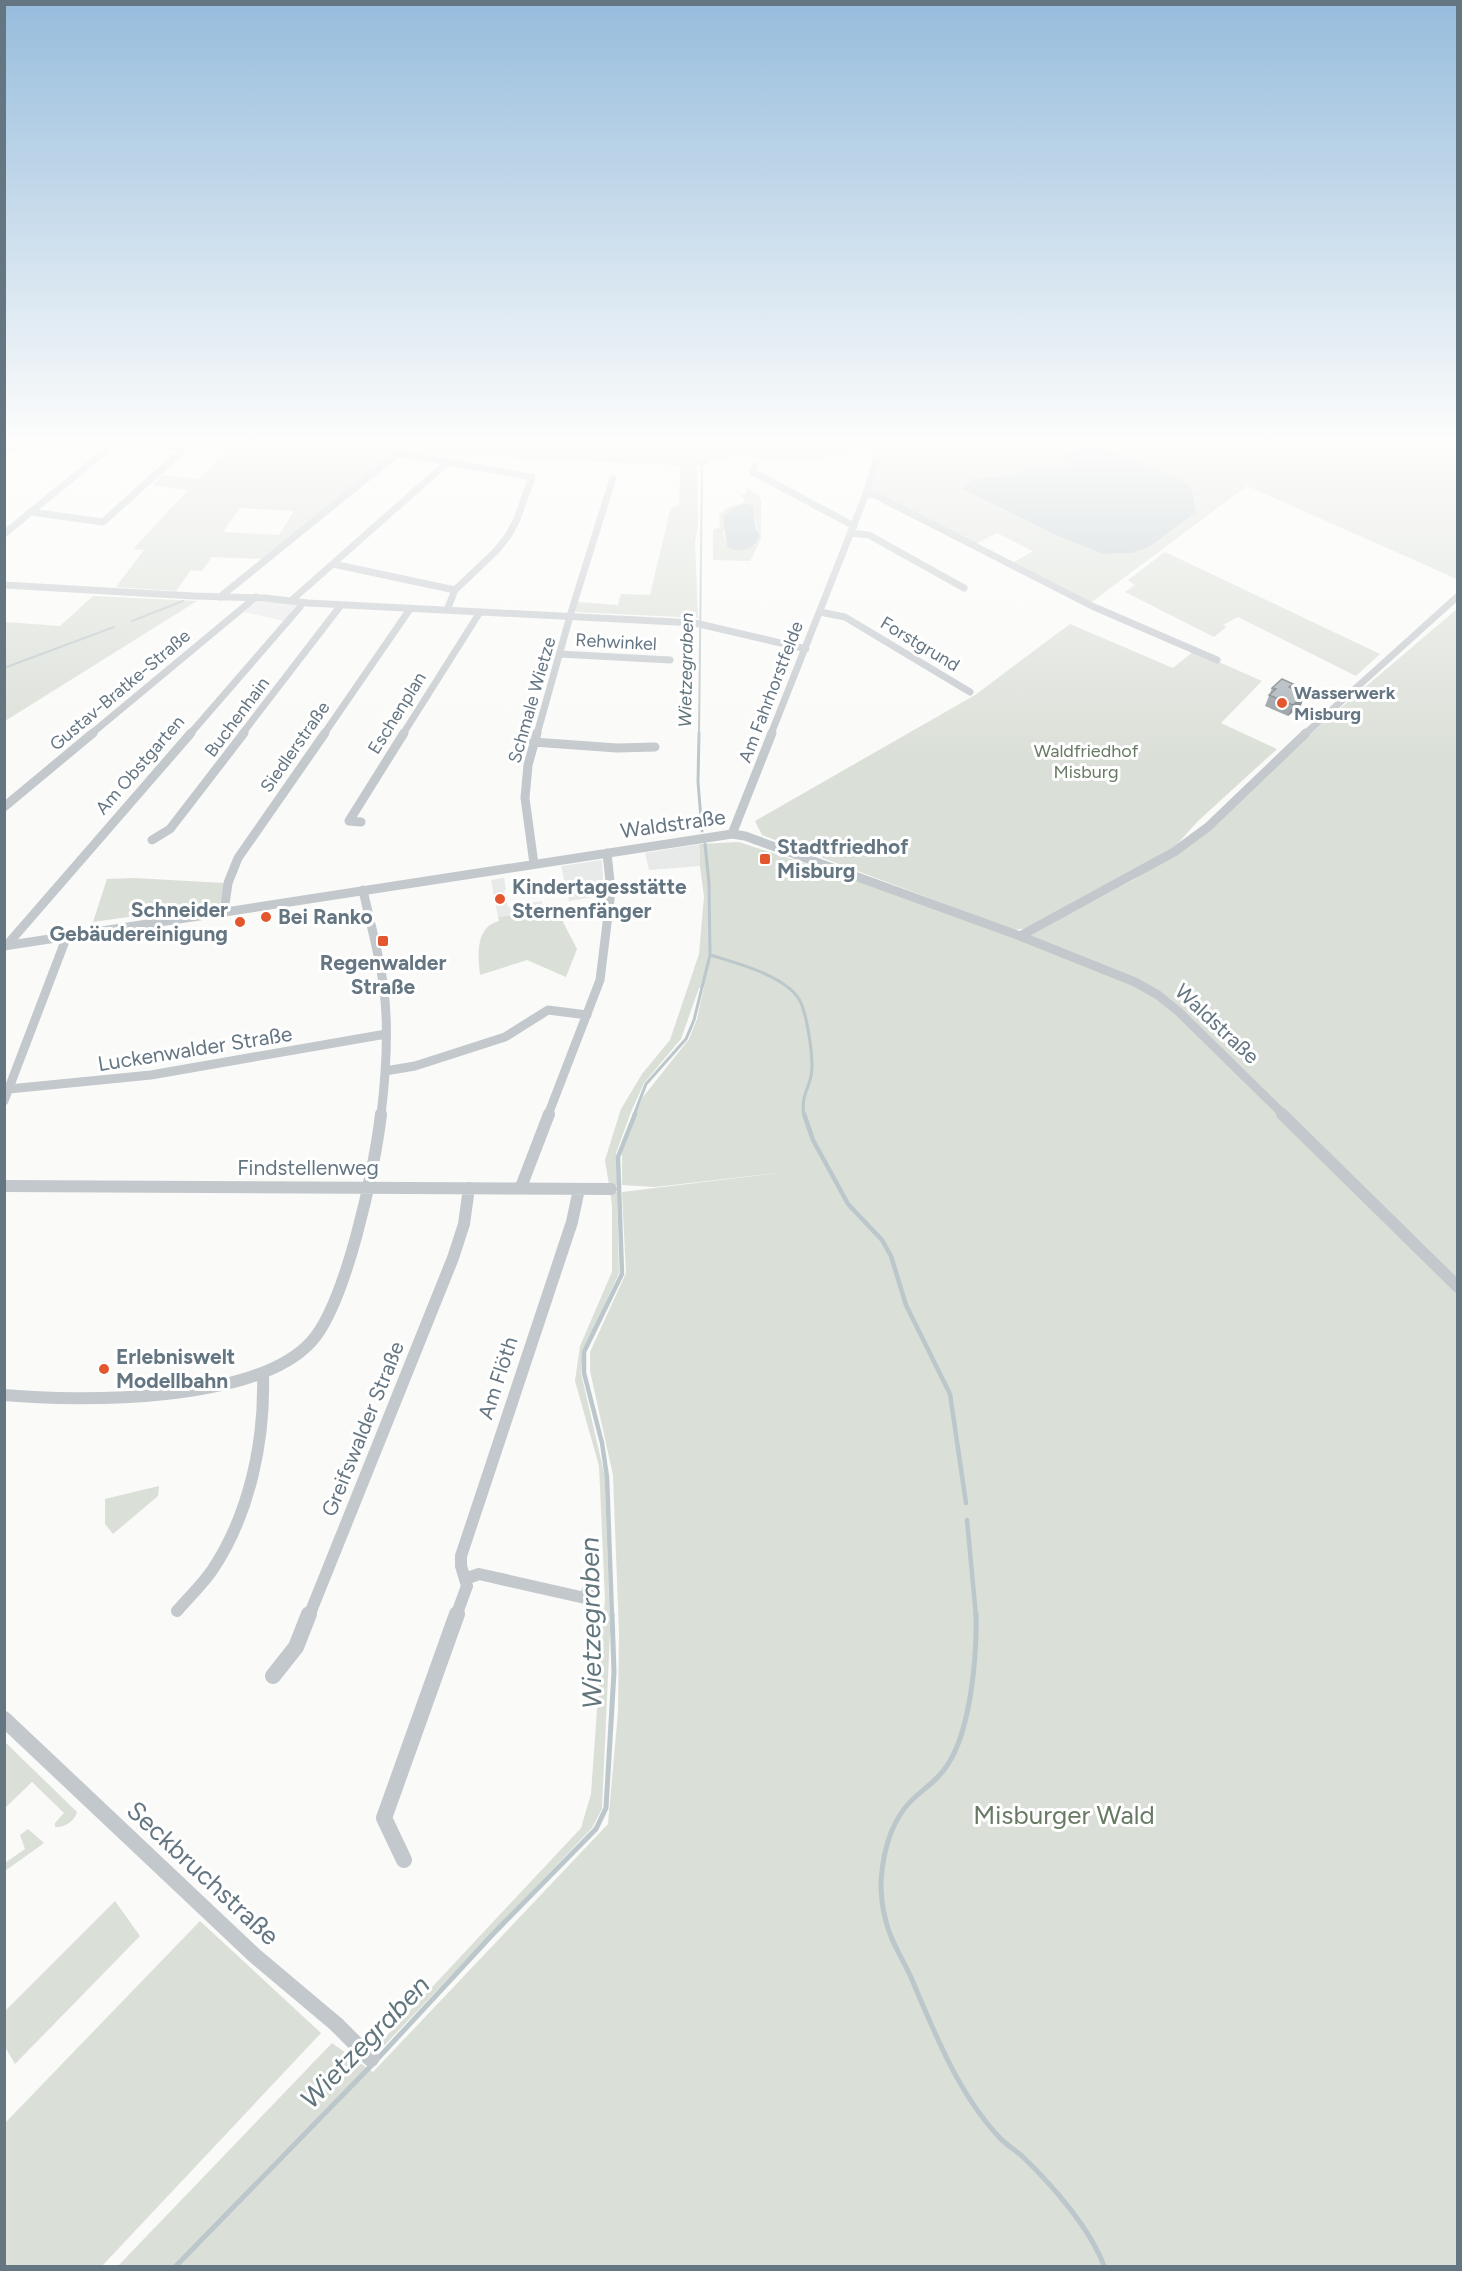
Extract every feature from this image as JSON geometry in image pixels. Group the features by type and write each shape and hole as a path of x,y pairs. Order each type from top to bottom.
{"street":[{"path":"220,597 279,549"},
{"path":"293,599 350,549"},
{"path":"447,610 454,590 498,549"},
{"name":"Schmale Wietze","path":"534,864 525,798 527,770 570,616 592,549"},
{"name":"Am Fahrhorstfelde","path":"732,834 845,549"},
{"path":"894,549 964,588"},
{"path":"981,549 1092,606 1217,660"},
{"path":"333,564 454,590"},
{"path":"4,585 72,591 293,599 308,603 698,624 806,649"},
{"path":"1020,936 1139,873 1174,852 1208,827 1281,756 1458,596"},
{"name":"Gustav-Bratke-Straße","path":"4,807 256,597"},
{"name":"Buchenhain","path":"152,840 170,830 341,605"},
{"name":"Am Obstgarten","path":"6,945 300,607"},
{"name":"Siedlerstraße","path":"224,911 228,883 238,858 410,609"},
{"name":"Eschenplan","path":"361,822 349,820 480,612"},
{"name":"Forstgrund","path":"820,612 845,617 970,692"},
{"name":"Rehwinkel","path":"560,654 670,660"},
{"path":"533,742 613,748 655,747"},
{"name":"Waldstraße","path":"6,945 732,834 754,838 1020,936 1135,982 1158,995 1179,1012 1458,1287"},
{"path":"521,1187 594,1000 603,960 611,891 607,853"},
{"path":"4,1395 48,1399 131,1398 200,1388 263,1374 292,1359 322,1330 342,1279 369,1188 382,1109 386,1034 382,972 363,890"},
{"path":"4,1101 66,945 67,936"},
{"path":"385,1071 415,1066 505,1036 548,1010 587,1015"},
{"name":"Luckenwalder Straße","path":"9,1089 90,1084 163,1075 386,1034"},
{"name":"Findstellenweg","path":"4,1186 611,1189"},
{"name":"Greifswalder Straße","path":"273,1676 296,1647 386,1431 453,1258 464,1224 469,1188"},
{"name":"Am Flöth","path":"404,1860 384,1818 467,1586 461,1566 461,1556 572,1222 579,1189"},
{"path":"177,1611 213,1569 241,1508 255,1462 262,1422 263,1374"},
{"path":"465,1579 479,1574 585,1598 588,1590"},
{"name":"Seckbruchstraße","path":"4,1719 254,1955 336,2024 371,2059"}],"shaded area":[{"path":"1090,549 1144,549 1133,553 1103,554"},
{"path":"270,601 297,604 284,621 244,612 255,603"},
{"path":"700,844 700,866 649,870 645,853"},
{"path":"602,860 604,895 569,901 561,866"},
{"name":"Kindertagesstätte Sternenfänger","path":"504,878 508,907 542,901 543,910 498,917 491,880"}],"green space":[{"path":"133,549 278,549 266,559 212,557 202,571 191,570 176,591 116,587 144,550"},
{"path":"661,549 695,549 698,618 577,612 574,610 577,602 618,605 621,594 650,595"},
{"path":"713,549 738,551 756,549 750,561 713,560"},
{"path":"1029,549 1090,549 1103,554 1163,549 1089,604 1012,563 1033,551"},
{"path":"1389,549 1457,549 1457,579"},
{"path":"1165,552 1380,654 1356,676 1238,617 1223,625 1226,627 1214,637 1125,592 1135,585 1128,580"},
{"path":"93,596 197,601 5,721 5,622 60,626"},
{"name":"Misburger Wald","path":"1457,609 1457,2266 118,2266 332,2043 373,2072 608,1824 618,1712 619,1633 613,1475 590,1371 590,1352 626,1273 622,1192 786,1172 655,1187 622,1185 622,1151 625,1137 643,1097 689,1039 697,1019 704,987 699,988 681,1039 644,1083 616,1153 617,1185 609,1185 605,1160 621,1109 642,1074 670,1040 699,954 704,897 700,844 739,842 862,882 1022,939 1133,880 1211,830 1298,744"},
{"name":"Waldfriedhof Misburg","path":"1070,624 1173,668 1194,651 1262,681 1221,723 1277,749 1198,821 1171,851 1028,928 1014,930 762,835 755,821 975,695"},
{"path":"134,878 224,883 220,904 93,922 107,879"},
{"path":"570,906 563,922 577,949 566,977 527,960 480,975 479,951 482,936 491,924 499,921 498,917"},
{"path":"610,1191 617,1192 619,1273 583,1352 581,1373 605,1477 610,1632 602,1809 592,1828 380,2050 377,2046 581,1828 591,1794 605,1598 599,1466 575,1381 580,1346 612,1272"},
{"path":"159,1486 158,1496 113,1534 105,1524 105,1499"},
{"path":"5,1742 77,1812 72,1821 55,1827 55,1823 64,1813 32,1782 5,1808"},
{"path":"28,1829 44,1843 5,1871 5,1863 25,1849 20,1835"},
{"path":"115,1901 140,1936 15,2064 5,2047 5,2011"},
{"path":"200,1921 321,2033 102,2266 5,2266 5,2123"}],"building":[{"path":"1282,679 1293,684 1289,687 1305,694 1293,705 1269,695 1276,689 1272,688"}],"waterway":[{"name":"Wietzegraben","path":"699,734 701,549"},
{"path":"132,621 183,601"},
{"path":"4,668 114,627"},
{"name":"Wietzegraben","path":"699,733 698,782 702,831"},
{"name":"Wietzegraben","path":"705,844 709,883 710,955"},
{"name":"Wietzegraben","path":"634,1115 646,1084 686,1039 694,1020 710,955"},
{"path":"710,955 746,966 771,977 782,983 799,999 807,1022 812,1060 803,1107 804,1115"},
{"name":"Wietzegraben","path":"612,1616 607,1477 602,1443 584,1373 584,1352 622,1274 618,1157 635,1114"},
{"path":"804,1114 813,1140 848,1204 882,1240 891,1256 906,1305 950,1394 966,1503"},
{"path":"967,1520 976,1616"},
{"name":"Wietzegraben","path":"176,2266 369,2068 493,1934 596,1829 606,1808 614,1672 612,1614"},
{"path":"976,1616 974,1670 962,1732 945,1769 905,1807 889,1837 882,1870 883,1908 892,1940 948,2060 971,2101 999,2137 1021,2155 1058,2194 1090,2237 1104,2266"}],"place":[{"name":"Wasserwerk Misburg","path":"1282,703"},
{"name":"Stadtfriedhof Misburg","path":"765,859"},
{"name":"Kindertagesstätte Sternenfänger","path":"500,899"},
{"name":"Bei Ranko","path":"266,917"},
{"name":"Schneider Gebäudereinigung","path":"240,922"},
{"name":"Regenwalder Straße","path":"383,941"},
{"name":"Erlebniswelt Modellbahn","path":"104,1369"}]}
